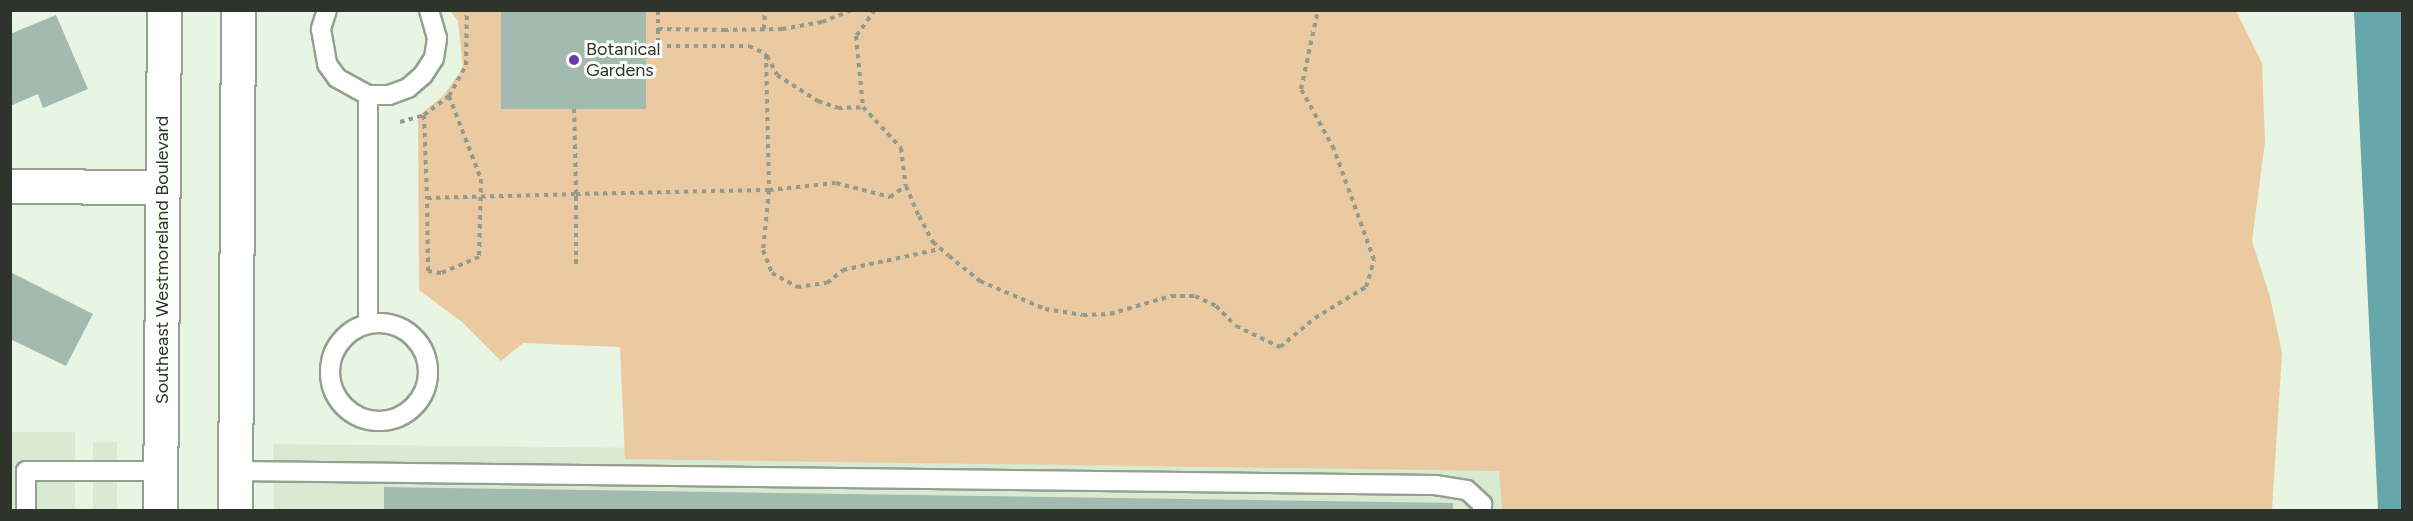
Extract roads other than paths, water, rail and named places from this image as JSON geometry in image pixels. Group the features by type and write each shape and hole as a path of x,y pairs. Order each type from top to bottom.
{"street":[{"name":"Southeast Westmoreland Boulevard","path":"160,510 164,10"},
{"path":"235,510 238,10"},
{"path":"10,186 161,187"}],"lane":[{"path":"327,10 321,28 327,64 337,78 368,95 389,95 408,88 423,75 434,58 437,38 429,10"},
{"path":"368,95 368,324"},
{"path":"368,324 402,328 424,353 426,387 418,402 389,420 359,417 346,408 330,382 332,359 342,339 368,324"},
{"path":"26,510 18,471 160,471"},
{"path":"235,471 1435,485 1467,490 1482,504 1482,510"}],"water":[{"path":"2354,11 2402,11 2402,510 2378,510"}],"place":[{"name":"Botanical Gardens","path":"574,60"}]}
